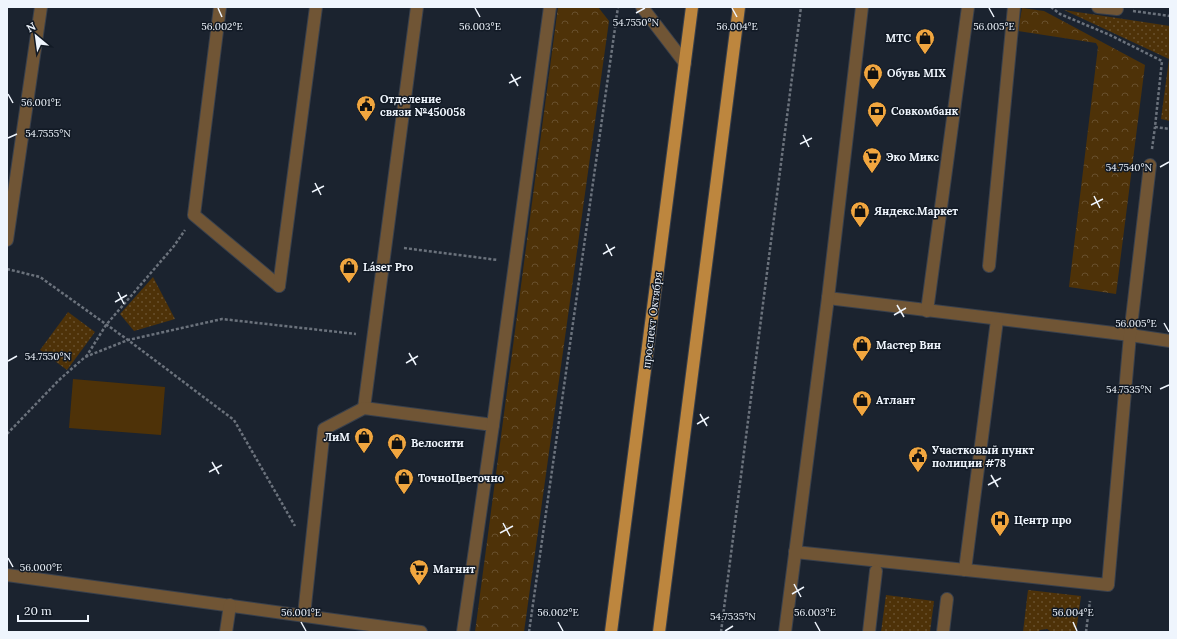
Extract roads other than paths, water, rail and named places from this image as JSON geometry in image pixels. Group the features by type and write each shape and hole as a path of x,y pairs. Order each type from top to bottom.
{"main road":[{"name":"проспект Октября","path":"611,632 692,7"},
{"path":"659,632 739,7"}],"street":[{"path":"7,240 41,7"},
{"path":"220,7 194,215 279,286 316,7"},
{"path":"364,408 417,7"},
{"path":"463,632 516,262 550,7"},
{"path":"642,7 685,63"},
{"path":"785,632 828,298 862,7"},
{"path":"927,311 968,7"},
{"path":"989,266 1014,7"},
{"path":"1098,7 1116,9"},
{"path":"796,552 1108,585 1130,335 1150,165"},
{"path":"828,298 1170,341"},
{"path":"965,570 997,320"},
{"path":"304,615 324,429 364,408 493,425"},
{"path":"869,632 876,571"},
{"path":"7,575 421,632"},
{"path":"943,632 947,599"},
{"path":"226,632 230,605"}],"place":[{"name":"МТС","path":"925,55"},
{"name":"Обувь MIX","path":"873,90"},
{"name":"Отделение связи №450058","path":"366,122"},
{"name":"Совкомбанк","path":"877,128"},
{"name":"Эко Микс","path":"872,174"},
{"name":"Яндекс.Маркет","path":"860,228"},
{"name":"Láser Pro","path":"349,284"},
{"name":"Мастер Вин","path":"862,362"},
{"name":"Атлант","path":"862,417"},
{"name":"ЛиМ","path":"364,454"},
{"name":"Велосити","path":"397,460"},
{"name":"Участковый пункт полиции #78","path":"918,473"},
{"name":"ТочноЦветочно","path":"404,495"},
{"name":"Центр про","path":"1000,537"},
{"name":"Магнит","path":"419,586"}]}
